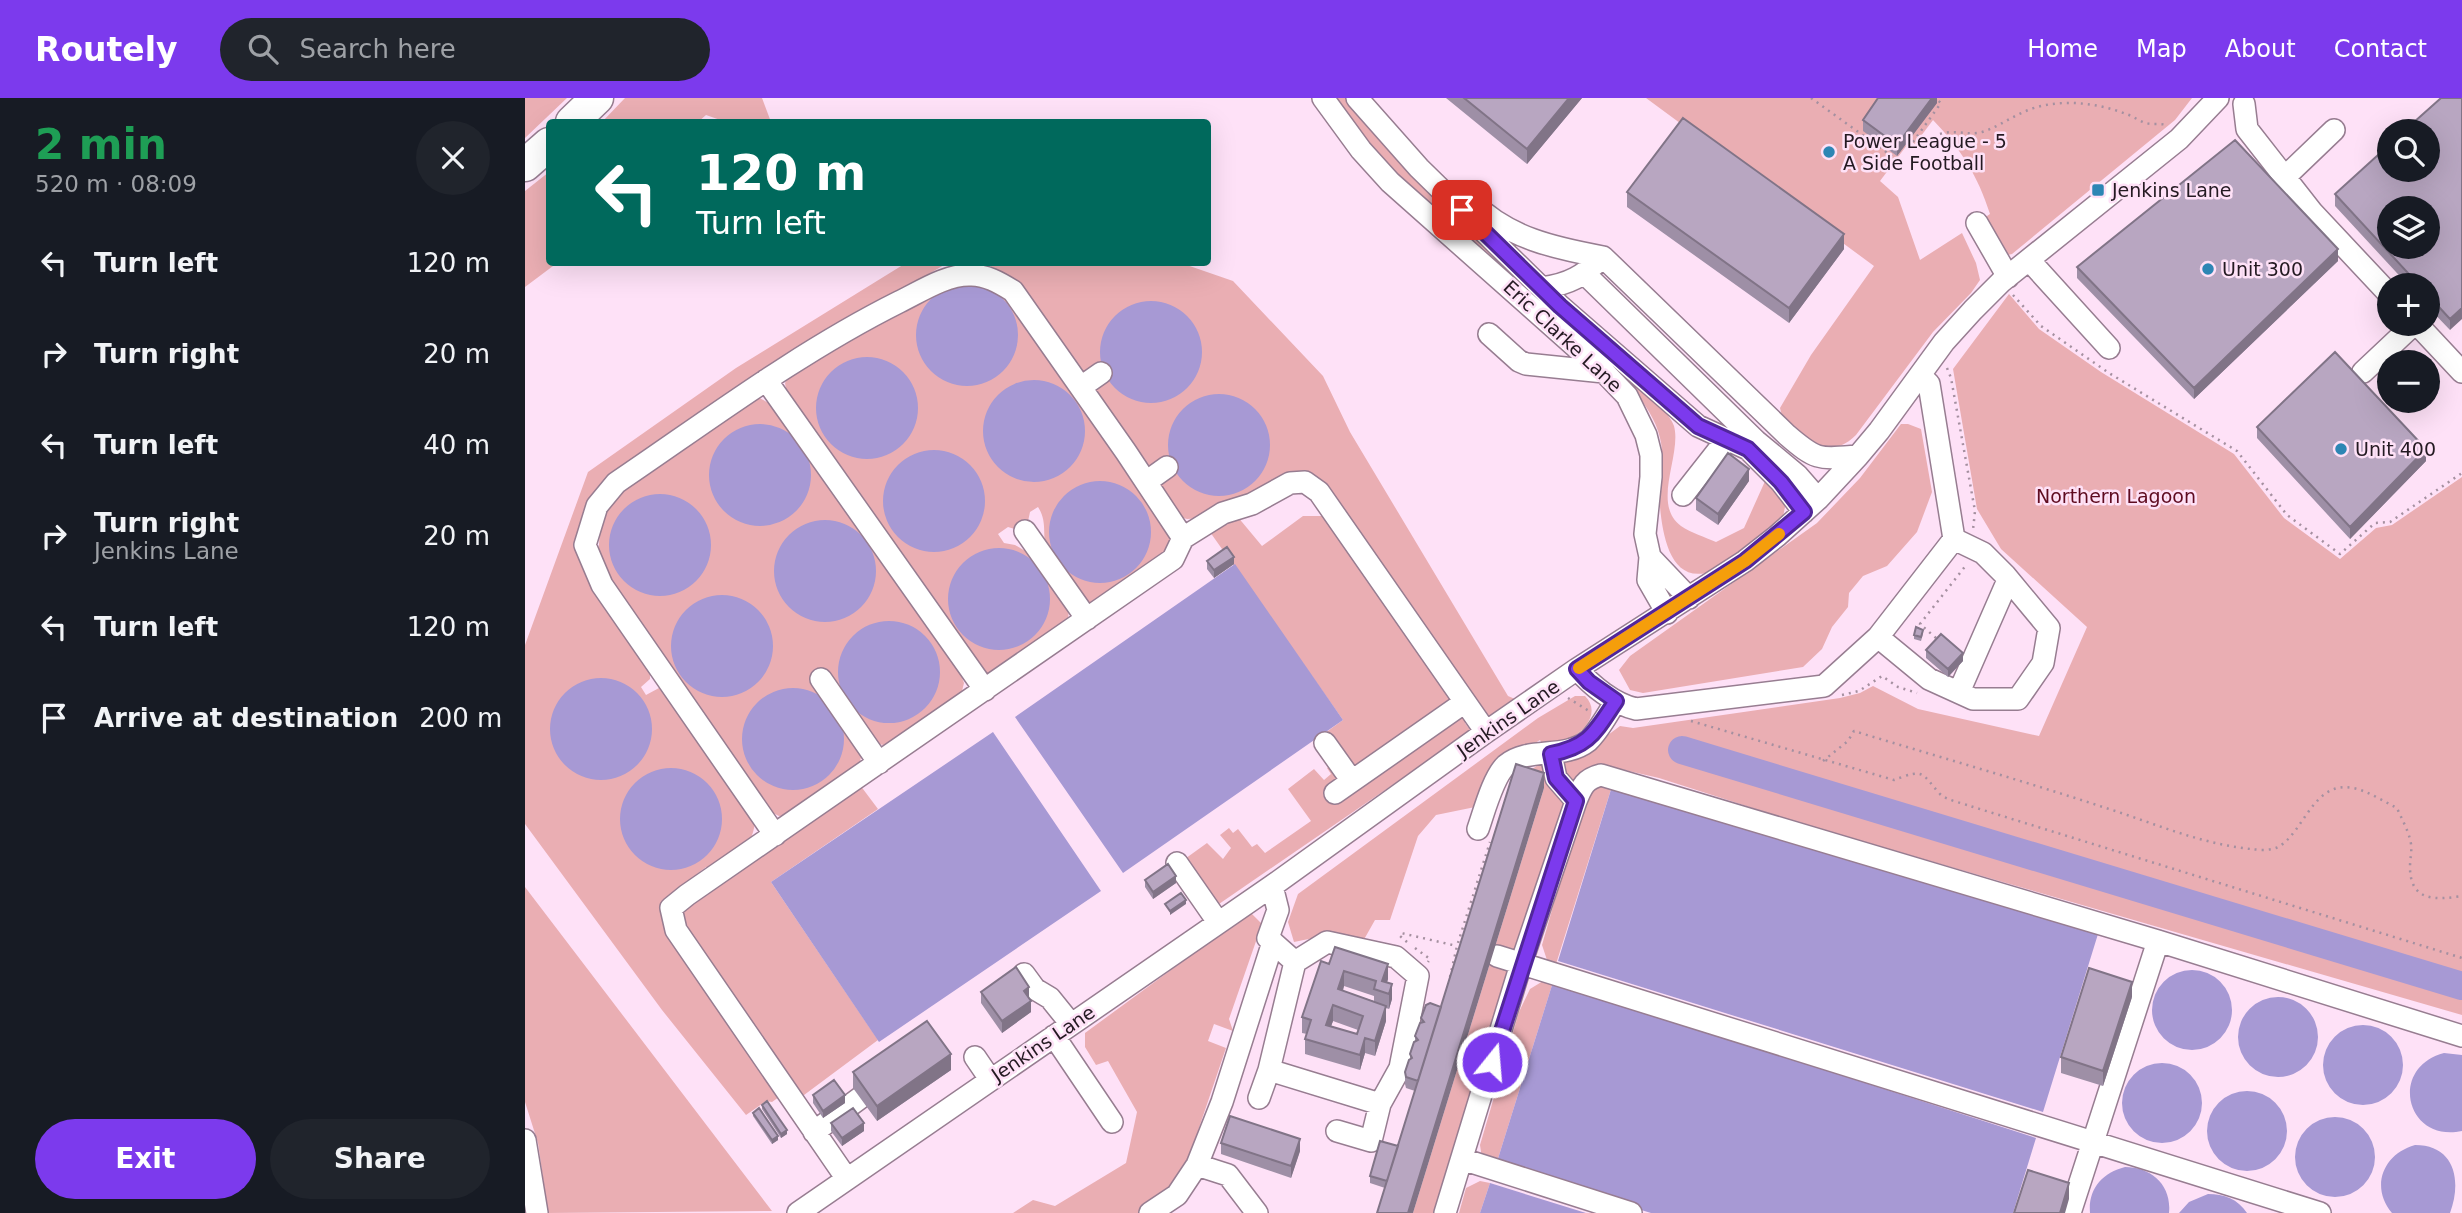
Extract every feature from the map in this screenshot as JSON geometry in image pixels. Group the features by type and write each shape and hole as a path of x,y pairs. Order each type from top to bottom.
{"highway":[{"path":"575,119 597,98"},
{"path":"525,165 546,147"}],"street":[{"name":"Eric Clarke Lane","path":"1323,98 1361,150 1390,182 1604,372 1627,396 1646,435 1651,455 1645,534 1650,557 1648,580 1667,613"},
{"path":"1357,98 1419,168 1560,306 1698,426 1748,449 1781,482 1811,505"},
{"path":"1377,98 1410,138 1497,224 1518,236 1565,250 1603,257 1809,454 1821,458 1858,456"},
{"name":"Jenkins Lane","path":"798,1213 1272,886 1577,669 1745,561 1811,505 1858,456 1973,310 2008,277 2179,139 2218,98"},
{"path":"2246,100 2247,128 2312,212 2377,281"},
{"path":"2285,177 2333,130"},
{"path":"1977,223 2008,277"},
{"path":"1542,288 1556,286 1585,274 1603,257"},
{"path":"2029,260 2109,348"},
{"path":"1585,274 1756,441 1797,475 1811,505"},
{"path":"775,835 602,585 585,545 597,506 616,483 851,326 928,288 969,275 992,279 1013,291 1182,538"},
{"path":"1489,334 1518,361 1526,364 1604,372"},
{"path":"2363,372 2403,336"},
{"path":"2428,336 2462,372"},
{"path":"1081,387 1101,373"},
{"path":"1577,669 1589,682 1631,708 1652,709 1824,686 1878,637 1954,539 1929,384 1920,374"},
{"path":"767,380 985,690"},
{"path":"1683,495 1727,439"},
{"path":"1146,482 1167,467"},
{"path":"847,1179 676,930 671,908 1173,559 1182,538 1223,513 1252,504 1290,482 1305,482 1319,492 1486,732"},
{"path":"1025,531 1087,619"},
{"path":"1878,637 1929,678 1973,699 2018,699 2043,663 2049,628 1983,554 1954,539"},
{"path":"1650,557 1689,598"},
{"path":"1959,692 2008,580"},
{"path":"821,679 879,763"},
{"path":"1484,834 1497,779 1506,766 1520,758 1568,750 1588,741 1616,701"},
{"path":"1325,743 1343,787 1465,702"},
{"path":"1551,754 1556,778 1576,801"},
{"path":"1445,1213 1521,964 1576,801 1588,779 1601,775 2158,941 2462,1036"},
{"path":"1177,863 1218,922"},
{"path":"1272,886 1277,911 1268,938 1296,962"},
{"path":"2070,1213 2158,941"},
{"path":"1150,1213 1177,1195 1197,1165 1222,1102 1273,942"},
{"path":"1259,1098 1269,1070 1296,962 1327,942 1396,957 1418,976 1401,1068 1380,1104 1371,1142 1337,1131"},
{"path":"1497,956 2320,1213"},
{"path":"1024,974 1035,989 1050,998 1062,1030 1112,1122"},
{"path":"975,1057 990,1079"},
{"path":"1269,1070 1380,1104"},
{"path":"814,1132 860,1098"},
{"path":"525,1140 537,1213"},
{"path":"1462,1159 1631,1213"},
{"path":"1197,1165 1228,1175 1257,1213"}],"path":[{"path":"1811,98 1896,159"},
{"path":"1913,142 1941,103 1935,98"},
{"path":"1940,134 1950,131 1965,135 1983,132 2008,122 2027,110 2092,103 2149,124 2165,123 2172,131"},
{"path":"2015,297 2041,326 2109,373 2237,452 2287,516 2340,554 2375,523 2390,522 2462,473"},
{"path":"1684,719 1894,780 1911,774 1922,774 1930,780 1941,796 2462,958"},
{"path":"1822,761 1848,741 1854,731 2210,842 2253,850 2276,848 2285,841 2309,808 2323,796 2337,788 2353,788 2397,808 2409,834 2410,869 2418,892 2437,900 2462,896"},
{"path":"1448,987 1484,834"},
{"path":"1416,957 1427,962 1430,959 1400,936 1401,933 1457,946"}],"green space":[{"path":"525,98 567,98 525,138"},
{"path":"625,98 762,98 770,119 717,119 706,115 701,119 605,119"},
{"path":"1335,98 1349,98 1663,408 1674,426 1675,438 1668,505 1672,517 1681,526 1716,542 1744,528 1766,479 1784,496 1783,517 1715,570 1700,574 1679,566 1667,546 1661,520 1660,438 1653,419 1635,391 1391,176"},
{"path":"1646,98 2192,98 2175,120 2012,254 2003,256 1981,220 1990,214 1980,187 1952,142 1933,120 1915,144 1910,141 1880,181 1898,197 1920,260 1962,233 1976,263 1980,280 1933,332 1856,435 1833,448 1822,449 1810,446 1791,432 1780,408 1811,355 1874,266"},
{"path":"546,174 546,266 553,266 525,287 525,191"},
{"path":"901,266 942,266 771,367 610,473 583,519 650,668 650,679 641,687 646,695 659,688 666,694 755,822 750,839 741,851 714,869 706,867 697,874 696,880 666,914 779,1097 772,1102 766,1101 746,1115 662,1010 525,824 525,645 588,472 736,368"},
{"path":"990,266 1190,266 1233,281 1323,376 1350,432 1508,696 1515,699 1489,718 1312,477 1203,518 1187,519 1177,516 1020,288"},
{"path":"961,281 987,283 1010,299 1171,533 1172,541 1167,554 1097,603 1083,602 1053,561 1046,548 1043,519 1038,507 1030,512 1027,526 1021,531 1008,527 998,534 1004,543 1015,545 1037,558 1069,604 1068,623 999,671 987,673 976,668 787,395 785,383 791,373 895,311"},
{"name":"Northern Lagoon","path":"2009,294 2039,329 2101,372 2234,454 2284,518 2340,559 2376,528 2392,525 2462,477 2462,1015 1809,826 1659,778 1603,765 1569,787 1563,773 1566,759 1588,750 1620,726 1633,728 1840,698 1860,693 1873,686 1918,709 2039,736 2087,627 2001,549 1977,509 1953,369"},
{"path":"758,397 777,408 964,683 960,699 889,746 873,743 862,752 859,767 791,815 779,816 769,811 606,580 598,559 601,514 620,489"},
{"path":"1901,424 1921,429 1932,492 1917,532 1887,566 1863,576 1849,593 1848,607 1832,627 1822,649 1803,667 1643,693 1630,690 1619,670 1630,656 1817,523 1860,478"},
{"path":"1237,516 1262,546 1303,516 1326,516 1450,695 1450,706 1358,771 1350,769 1325,733 1343,720 1210,532"},
{"path":"1575,696 1585,696 1591,708 1590,719 1582,730 1564,740 1542,744 1540,740 1498,765 1480,806 1436,815 1418,836 1390,920 1375,920 1362,943 1328,935 1294,942 1288,922 1298,894 1538,718"},
{"path":"1459,715 1467,720 1465,723 1471,731 1219,904 1212,895 1207,897 1182,861 1207,843 1223,859 1231,848 1220,835 1229,828 1233,833 1238,829 1252,847 1257,844 1265,853 1311,821 1288,789 1314,769 1324,780 1331,774 1327,768 1333,764 1340,775"},
{"path":"1540,764 1546,766 1567,810 1442,1213 1413,1213 1544,788 1532,769"},
{"path":"1598,782 1613,783 1556,964 1547,960 1542,945 1586,791"},
{"path":"860,785 878,809 771,882 878,1040 800,1098 681,923 686,906"},
{"path":"525,887 772,1211 548,1213 538,1143 525,1102"},
{"path":"1250,912 1262,924 1229,1019 1233,1031 1214,1024 1208,1041 1226,1048 1182,1178 1138,1213 1013,1213 1033,1200 1055,1206 1126,1163 1137,1112 1108,1061 1096,1065 1085,1047 1085,1033"},
{"path":"1543,981 1553,982 1496,1165 1482,1158 1480,1145 1519,1012 1530,989"},
{"path":"1480,1181 1490,1183 1480,1213 1459,1213 1466,1188"}],"shaded area":[{"path":"967,284 986,288 1003,299 1014,316 1018,335 1014,354 1003,371 986,382 967,386 948,382 931,371 920,354 916,335 920,316 931,299 948,288"},
{"path":"1151,301 1171,305 1187,316 1198,332 1202,352 1198,372 1187,388 1171,399 1151,403 1131,399 1115,388 1104,372 1100,352 1104,332 1115,316 1131,305"},
{"path":"867,357 887,361 903,372 914,388 918,408 914,428 903,444 887,455 867,459 847,455 831,444 820,428 816,408 820,388 831,372 847,361"},
{"path":"1034,380 1054,384 1070,395 1081,411 1085,431 1081,451 1070,467 1054,478 1034,482 1014,478 998,467 987,451 983,431 987,411 998,395 1014,384"},
{"path":"1219,394 1239,398 1255,409 1266,425 1270,445 1266,465 1255,481 1239,492 1219,496 1199,492 1183,481 1172,465 1168,445 1172,425 1183,409 1199,398"},
{"path":"760,424 779,428 796,439 807,456 811,475 807,494 796,511 779,522 760,526 741,522 724,511 713,494 709,475 713,456 724,439 741,428"},
{"path":"934,450 954,454 970,465 981,481 985,501 981,521 970,537 954,548 934,552 914,548 898,537 887,521 883,501 887,481 898,465 914,454"},
{"path":"1100,481 1120,485 1136,496 1147,512 1151,532 1147,552 1136,568 1120,579 1100,583 1080,579 1064,568 1053,552 1049,532 1053,512 1064,496 1080,485"},
{"path":"660,494 680,498 696,509 707,525 711,545 707,565 696,581 680,592 660,596 640,592 624,581 613,565 609,545 613,525 624,509 640,498"},
{"path":"825,520 845,524 861,535 872,551 876,571 872,591 861,607 845,618 825,622 805,618 789,607 778,591 774,571 778,551 789,535 805,524"},
{"path":"999,548 1018,552 1035,563 1046,580 1050,599 1046,618 1035,635 1018,646 999,650 980,646 963,635 952,618 948,599 952,580 963,563 980,552"},
{"path":"1235,564 1343,720 1123,873 1015,717"},
{"path":"722,595 742,599 758,610 769,626 773,646 769,666 758,682 742,693 722,697 702,693 686,682 675,666 671,646 675,626 686,610 702,599"},
{"path":"889,621 909,625 925,636 936,652 940,672 936,692 925,708 909,719 889,723 869,719 853,708 842,692 838,672 842,652 853,636 869,625"},
{"path":"601,678 621,682 637,693 648,709 652,729 648,749 637,765 621,776 601,780 581,776 565,765 554,749 550,729 554,709 565,693 581,682"},
{"path":"793,688 812,692 829,703 840,720 844,739 840,758 829,775 812,786 793,790 774,786 757,775 746,758 742,739 746,720 757,703 774,692"},
{"path":"993,732 1101,891 879,1042 771,882"},
{"path":"671,768 691,772 707,783 718,799 722,819 718,839 707,855 691,866 671,870 651,866 635,855 624,839 620,819 624,799 635,783 651,772"},
{"path":"1613,783 2098,934 2043,1112 1558,961"},
{"path":"2192,970 2207,973 2220,982 2229,995 2232,1010 2229,1025 2220,1038 2207,1047 2192,1050 2177,1047 2164,1038 2155,1025 2152,1010 2155,995 2164,982 2177,973"},
{"path":"1553,982 2036,1138 2013,1213 1651,1213 1496,1165"},
{"path":"2278,997 2293,1000 2306,1009 2315,1022 2318,1037 2315,1052 2306,1065 2293,1074 2278,1077 2263,1074 2250,1065 2241,1052 2238,1037 2241,1022 2250,1009 2263,1000"},
{"path":"2363,1025 2378,1028 2391,1037 2400,1050 2403,1065 2400,1080 2391,1093 2378,1102 2363,1105 2348,1102 2335,1093 2326,1080 2323,1065 2326,1050 2335,1037 2348,1028"},
{"path":"2444,1053 2462,1055 2462,1131 2443,1132 2428,1126 2417,1116 2411,1102 2410,1087 2415,1073 2426,1061"},
{"path":"2162,1063 2177,1066 2190,1075 2199,1088 2202,1103 2199,1118 2190,1131 2177,1140 2162,1143 2147,1140 2134,1131 2125,1118 2122,1103 2125,1088 2134,1075 2147,1066"},
{"path":"2247,1091 2262,1094 2275,1103 2284,1116 2287,1131 2284,1146 2275,1159 2262,1168 2247,1171 2232,1168 2219,1159 2210,1146 2207,1131 2210,1116 2219,1103 2232,1094"},
{"path":"2335,1117 2350,1120 2363,1129 2372,1142 2375,1157 2372,1172 2363,1185 2350,1194 2335,1197 2320,1194 2307,1185 2298,1172 2295,1157 2298,1142 2307,1129 2320,1120"},
{"path":"2415,1145 2439,1151 2452,1167 2455,1189 2450,1213 2392,1213 2385,1203 2381,1182 2383,1173 2395,1156"},
{"path":"2125,1167 2143,1170 2158,1180 2167,1194 2169,1213 2090,1213 2091,1197 2098,1183 2110,1173"},
{"path":"1490,1183 1586,1213 1480,1213"},
{"path":"2208,1194 2230,1198 2247,1213 2179,1213 2189,1202"}],"building":[{"path":"1464,98 1569,98 1527,149"},
{"path":"1878,98 1932,98 1897,145 1863,120"},
{"path":"2441,98 2462,98 2462,308 2450,319 2440,308 2440,273 2408,273 2395,259 2440,259 2440,196 2377,196 2377,240 2335,194 2377,156 2377,182 2440,182 2440,119 2417,119"},
{"path":"1683,118 1844,234 1789,308 1627,192"},
{"name":"Unit 300","path":"2235,140 2338,249 2194,388 2077,267"},
{"name":"Unit 400","path":"2335,352 2377,397 2377,413 2392,413 2426,449 2350,527 2257,427"},
{"path":"1728,453 1749,469 1718,514 1696,498"},
{"path":"1227,547 1234,557 1214,570 1207,561"},
{"path":"1916,627 1923,630 1921,637 1914,635"},
{"path":"1941,634 1963,653 1948,669 1926,650"},
{"path":"1516,764 1544,773 1408,1213 1377,1213"},
{"path":"1168,864 1176,876 1153,892 1145,880"},
{"path":"1181,893 1186,900 1170,911 1165,904"},
{"path":"1335,947 1388,964 1382,981 1392,984 1389,994 1374,989 1376,981 1344,971 1338,989 1386,1006 1375,1041 1365,1038 1360,1055 1305,1039 1311,1020 1302,1017 1321,961 1329,964","holes":["1333,1005 1363,1016 1357,1034 1326,1025"]},
{"path":"1016,967 1029,987 1024,991 1031,1001 1002,1021 981,992"},
{"path":"2089,968 2132,982 2103,1071 2061,1057"},
{"path":"1430,1003 1441,1007 1418,1081 1406,1077 1405,1072 1412,1058 1410,1054 1414,1042 1418,1040 1415,1036 1420,1023 1424,1022 1421,1018 1426,1005"},
{"path":"927,1021 951,1054 877,1106 853,1072"},
{"path":"834,1080 845,1095 823,1111 813,1095"},
{"path":"767,1101 787,1130 781,1134 762,1105"},
{"path":"759,1108 778,1136 772,1140 753,1113"},
{"path":"853,1108 864,1123 842,1138 831,1123"},
{"path":"1230,1116 1300,1139 1291,1166 1221,1143"},
{"path":"1380,1141 1398,1146 1387,1181 1370,1176"},
{"path":"2028,1170 2069,1183 2060,1213 2014,1213"}],"waterway":[{"path":"1682,750 2462,986"}],"slow traffic":[{"path":"1579,668 1745,561 1779,534"}],"place":[{"name":"Power League - 5 A Side Football","path":"1829,152"},
{"name":"Jenkins Lane","path":"2098,190"},
{"name":"Unit 300","path":"2208,269"},
{"name":"Unit 400","path":"2341,449"}],"route":[{"path":"1462,210 1560,306 1698,426 1748,449 1781,482 1804,512 1745,561 1577,669 1589,682 1616,701 1588,741 1551,754 1556,778 1576,801 1521,964 1492,1062"}]}
